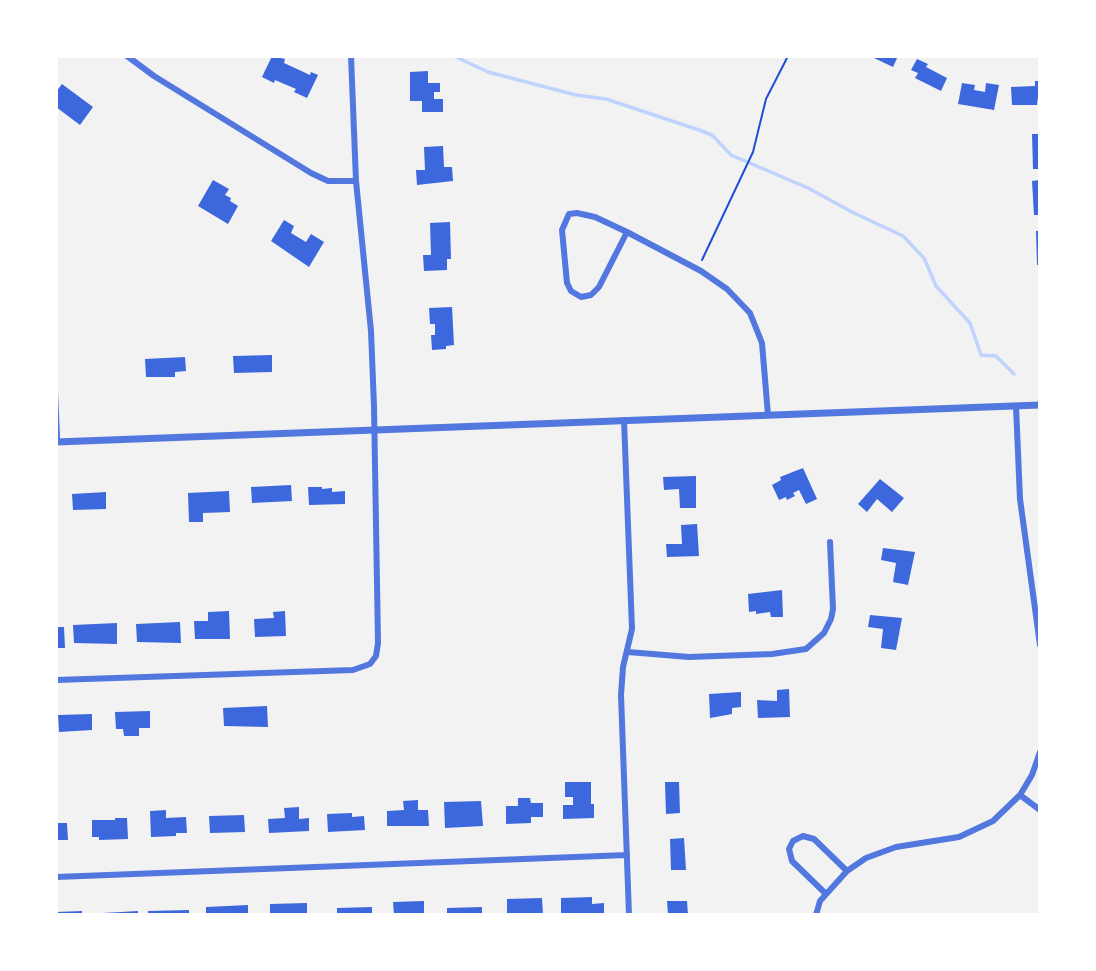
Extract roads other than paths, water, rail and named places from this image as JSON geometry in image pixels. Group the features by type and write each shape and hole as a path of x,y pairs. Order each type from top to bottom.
{"street":[{"path":"127,56 154,76 311,173 328,181 356,181"},
{"path":"56,680 353,670 370,664 376,656 375,430 370,331 356,181 351,56"},
{"path":"627,232 599,287 591,295 582,297 571,290 567,283 562,229 569,214 586,214 627,232 698,269 727,289 750,313 762,343 768,415"},
{"path":"58,442 1040,405"},
{"path":"1016,406 1020,499 1040,645"},
{"path":"624,420 632,629 623,667 621,695 629,915"},
{"path":"628,652 689,657 772,654 806,649 824,633 831,619 833,598 830,542"},
{"path":"816,915 820,901 826,894 847,871 866,858 896,847 959,837 993,821 1020,795 1040,752"},
{"path":"1020,795 1040,810"},
{"path":"826,894 792,861 789,849 793,841 803,836 814,839 847,871"},
{"path":"56,877 627,855"}],"lane":[{"path":"56,375 58,442"}],"waterway":[{"path":"454,56 488,72 576,95 606,99 712,135 731,155 808,188 903,236 924,258 936,286 970,323 981,355 996,356 1014,374"}]}
